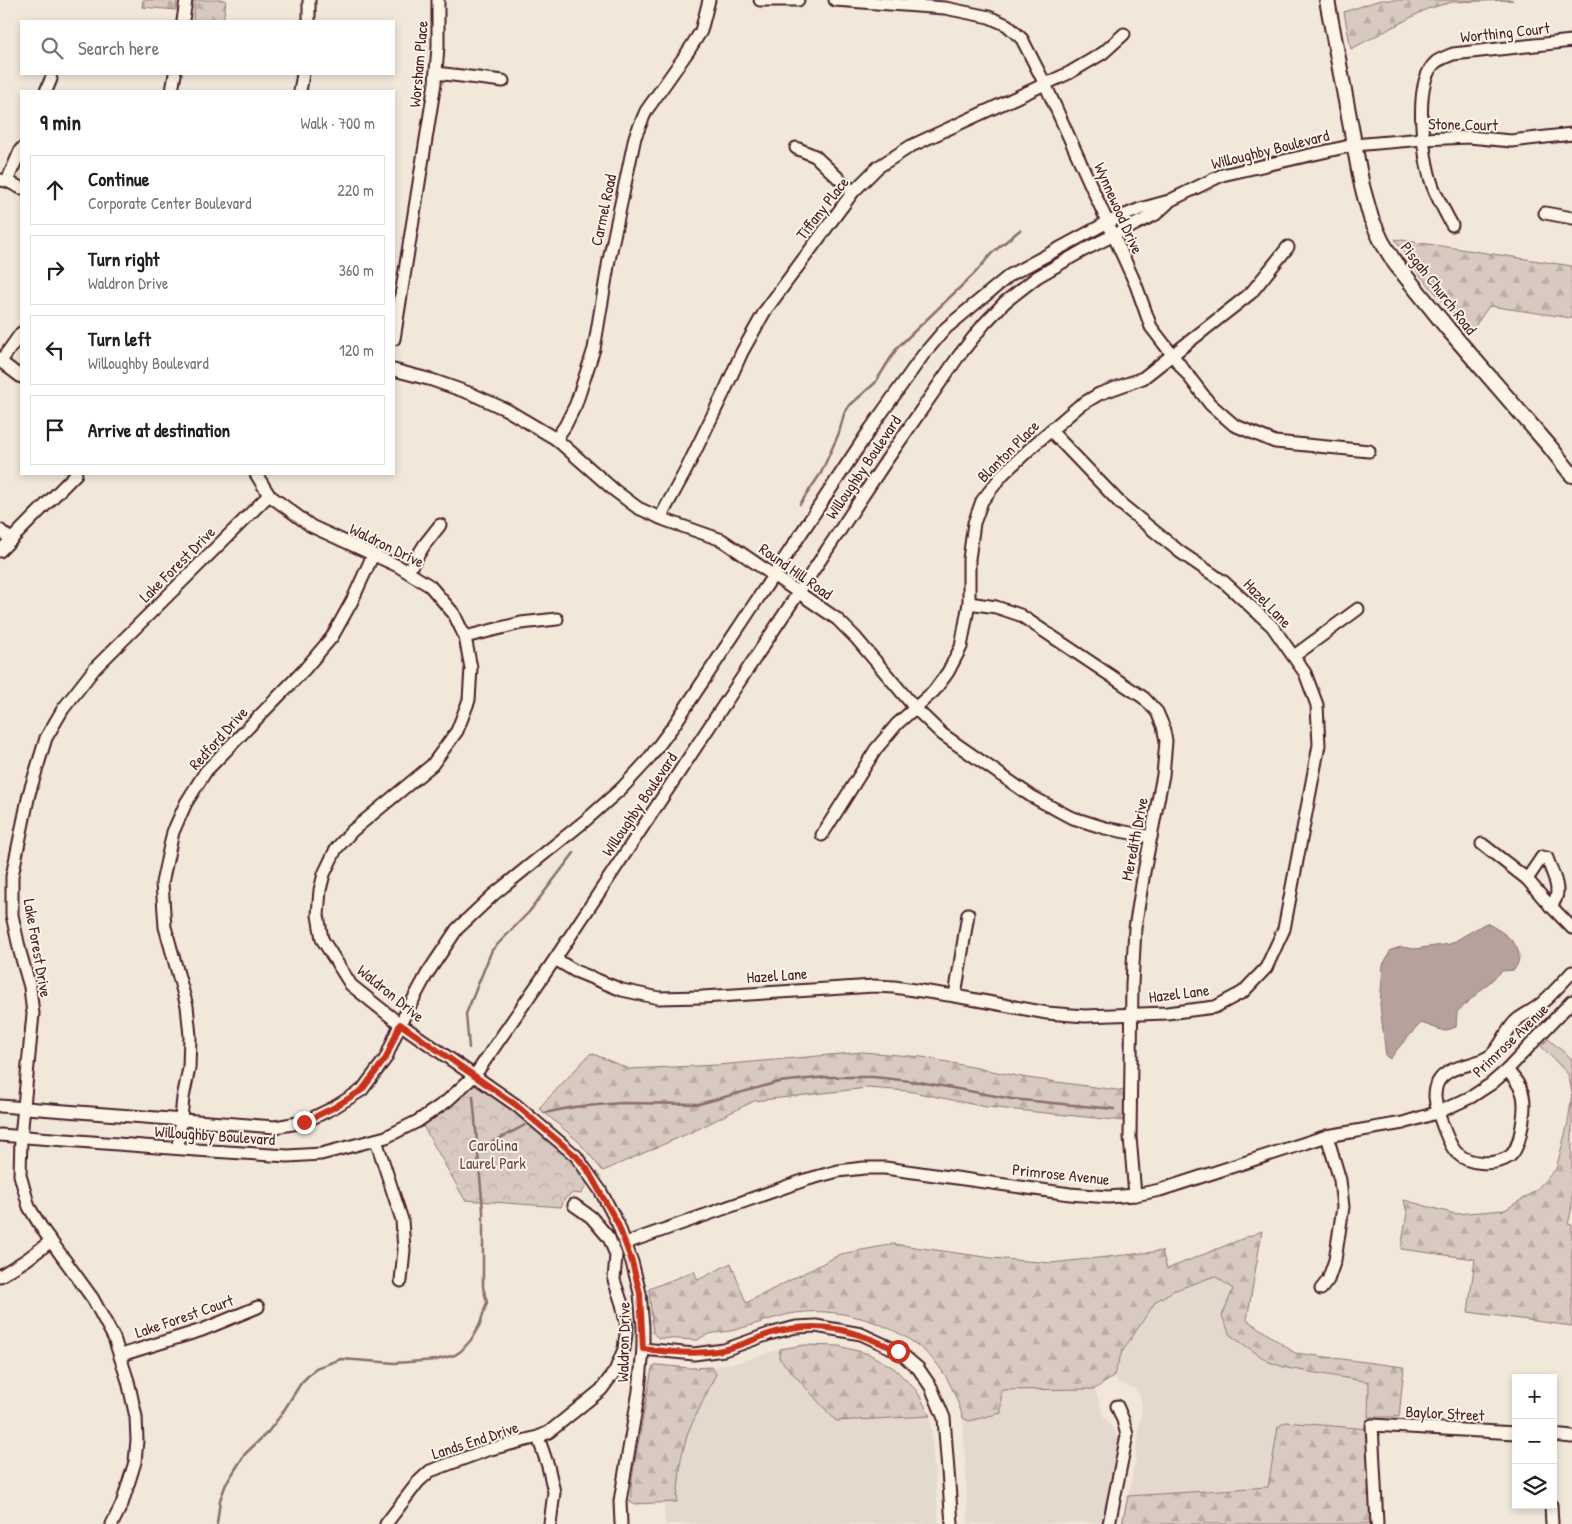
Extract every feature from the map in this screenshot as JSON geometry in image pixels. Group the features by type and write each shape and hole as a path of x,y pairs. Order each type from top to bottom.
{"main road":[{"name":"Pisgah Church Road","path":"1327,0 1362,186 1371,218 1382,242 1395,264 1448,329 1572,475"}],"street":[{"path":"183,20 186,0"},
{"path":"309,0 309,20"},
{"name":"Worsham Place","path":"395,333 436,73 439,22 438,0"},
{"name":"Carmel Road","path":"556,439 576,404 594,349 609,260 635,137 646,111 690,50 701,30 709,0"},
{"path":"760,0 798,0"},
{"name":"Wynnewood Drive","path":"835,0 933,4 989,17 1007,25 1022,39 1045,84 1136,285 1151,327 1210,404 1234,425 1275,442 1370,451"},
{"name":"Tiffany Place","path":"660,518 685,472 742,352 765,311 853,192 878,167 911,146 1069,73 1103,53 1124,34"},
{"name":"Worthing Court","path":"1452,225 1432,185 1425,155 1421,99 1426,76 1436,62 1453,54 1572,41"},
{"path":"436,73 502,81"},
{"path":"172,90 175,75"},
{"path":"300,90 303,75"},
{"path":"46,90 51,79"},
{"name":"Stone Court","path":"1354,145 1469,137 1511,141 1572,134"},
{"name":"Willoughby Boulevard","path":"0,1106 276,1127 304,1122 333,1108 362,1090 386,1058 400,1024 427,974 457,930 493,895 586,820 647,761 674,725 871,428 923,355 946,328 1010,275 1108,222 1140,209 1169,201 1222,175 1354,145"},
{"path":"796,148 815,156 853,192"},
{"path":"20,151 4,181 20,188"},
{"name":"Willoughby Boulevard","path":"0,1135 288,1156 321,1154 386,1137 418,1120 448,1100 475,1075 555,959 930,397 984,324 1005,302 1037,277 1084,250 1156,214 1169,201"},
{"path":"1545,213 1572,218"},
{"name":"Blanton Place","path":"822,835 876,749 897,724 934,691 948,672 961,647 969,603 969,559 974,523 982,501 1003,474 1079,406 1099,394 1143,378 1251,293 1288,247"},
{"path":"20,334 0,361 20,376"},
{"name":"Round Hill Road","path":"395,370 432,380 472,394 507,410 556,439 614,490 638,508 660,518 722,540 837,619 856,638 915,708 942,734 983,764 1039,800 1070,817 1105,828 1151,837"},
{"name":"Hazel Lane","path":"555,959 575,971 622,990 659,998 874,986 955,996 1047,1013 1085,1016 1167,1013 1215,1006 1243,992 1266,968 1284,929 1319,745 1317,705 1305,673 1272,626 1224,582 1180,552 1121,504 1051,431"},
{"path":"0,551 75,475"},
{"name":"Waldron Drive","path":"257,475 269,495 311,526 408,571 430,586 454,614 465,637 470,668 469,700 457,732 432,765 352,830 336,849 324,874 320,890 318,915 322,939 351,986 400,1024 523,1110 576,1156 600,1190 618,1224 626,1243 640,1293 643,1349 639,1391 620,1501 621,1524"},
{"name":"Lake Forest Drive","path":"112,1524 122,1504 135,1462 137,1440 136,1416 128,1380 114,1338 93,1299 29,1207 20,1175 21,1137 33,1014 30,987 12,915 12,876 29,794 46,738 63,709 96,668 269,495"},
{"path":"408,571 425,544 440,526"},
{"path":"0,530 11,540"},
{"name":"Redford Drive","path":"178,1148 180,1119 189,1068 190,1036 187,1006 165,927 162,883 173,832 186,803 206,771 304,670 332,637 373,555"},
{"name":"Meredith Drive","path":"969,603 996,606 1020,615 1144,698 1157,712 1164,726 1166,741 1163,775 1135,928 1130,1136 1135,1195"},
{"path":"1294,656 1358,609"},
{"path":"465,637 521,623 557,619"},
{"path":"1482,844 1527,879 1572,928"},
{"path":"1527,879 1542,857 1547,858 1558,891 1557,898 1550,906"},
{"path":"955,996 968,914"},
{"path":"1507,1070 1523,1093 1520,1141 1512,1154 1502,1161 1465,1160 1455,1152 1446,1135 1435,1097 1437,1084 1444,1074 1490,1056 1502,1043 1509,1029 1518,1019 1543,1002 1572,972"},
{"name":"Primrose Avenue","path":"626,1243 805,1180 838,1171 864,1168 885,1168 1070,1194 1108,1197 1135,1195 1160,1190 1327,1136 1403,1123 1439,1112 1471,1097 1491,1084 1570,1007"},
{"path":"1321,1289 1328,1280 1335,1260 1343,1206 1340,1180 1327,1136"},
{"path":"376,1140 402,1220 404,1250 401,1281"},
{"path":"550,1524 554,1492 548,1466 538,1438 549,1432 600,1390 615,1371 624,1349 627,1327 614,1280 616,1255 609,1238 592,1218 574,1205"},
{"path":"0,1276 26,1260 51,1241"},
{"name":"Lake Forest Court","path":"120,1355 202,1330 258,1307"},
{"path":"643,1349 694,1354 724,1350 796,1327 816,1326 861,1334 898,1351 918,1368 931,1387 944,1418 952,1524"},
{"path":"1109,1524 1127,1435 1117,1406"},
{"name":"Baylor Street","path":"1377,1524 1372,1425 1512,1433"},
{"path":"1557,1436 1572,1437"},
{"name":"Lands End Drive","path":"386,1524 418,1482 430,1471 488,1450 538,1438"},
{"path":"1551,1509 1552,1524"}],"shaded area":[{"path":"1486,923 1507,936 1517,948 1519,955 1514,970 1502,971 1457,1012 1456,1027 1444,1031 1421,1023 1390,1059 1386,1056 1380,1005 1383,965 1391,950 1401,947 1414,949 1450,944"},
{"path":"1215,1276 1233,1289 1222,1316 1230,1335 1269,1362 1287,1368 1369,1382 1368,1429 1278,1427 1268,1487 1128,1496 1135,1461 1142,1406 1140,1396 1135,1389 1121,1384 1113,1377 1122,1352 1156,1301 1173,1291"},
{"path":"780,1349 779,1358 836,1421 930,1416 939,1524 665,1524 664,1502 677,1501 681,1459 688,1432 716,1374 712,1367 743,1361"},
{"path":"1095,1389 1104,1417 1116,1433 1119,1443 1119,1459 1106,1517 1098,1523 971,1524 968,1521 963,1418 970,1421 1001,1390"}],"green space":[{"path":"143,0 177,0 176,10 142,7"},
{"path":"195,0 226,0 223,20 193,20"},
{"path":"1380,0 1513,0 1452,2 1427,9 1351,49 1344,12"},
{"path":"1395,239 1572,266 1572,318 1489,306 1470,333 1419,274"},
{"path":"1548,1039 1572,1059 1572,1092 1568,1074 1541,1046"},
{"path":"863,1052 922,1057 1027,1078 1124,1091 1125,1121 986,1107 908,1091 867,1088 754,1101 696,1130 603,1171 579,1142 539,1108 591,1053 629,1069 718,1065"},
{"name":"Carolina Laurel Park","path":"476,1085 520,1115 573,1159 589,1182 581,1194 573,1193 565,1198 561,1207 465,1200 422,1124"},
{"path":"1572,1093 1572,1207 1568,1224 1572,1225 1572,1326 1468,1312 1475,1259 1401,1249 1407,1213 1404,1200 1455,1214 1505,1210 1535,1191 1556,1169 1568,1123"},
{"path":"1262,1231 1247,1320 1295,1353 1404,1367 1399,1417 1368,1417 1369,1382 1287,1368 1269,1362 1230,1335 1222,1316 1233,1289 1215,1276 1173,1291 1156,1301 1122,1352 1113,1377 1095,1389 1001,1390 1001,1413 969,1421 963,1418 956,1397 946,1377 937,1364 924,1351 909,1339 891,1329 853,1316 834,1313 796,1313 734,1330 709,1334 698,1340 658,1338 653,1333 649,1289 694,1271 698,1280 731,1263 746,1303 841,1254 894,1244 992,1258 1051,1263 1162,1251 1167,1269"},
{"path":"805,1345 839,1346 869,1354 894,1368 917,1391 930,1416 836,1421 779,1358 780,1349"},
{"path":"657,1365 690,1368 712,1367 716,1374 688,1432 681,1459 677,1502 633,1504 630,1502 632,1478 652,1368"},
{"path":"1285,1422 1368,1429 1372,1524 1122,1524 1128,1496 1268,1487 1278,1427"}],"waterway":[{"path":"800,504 821,473 839,433 844,414 849,406 875,383 897,348 975,273 992,253 1020,230"},
{"path":"469,1048 466,1014 492,950 529,912 574,853"},
{"path":"544,1113 574,1107 621,1103 699,1104 779,1082 827,1077 873,1077 920,1082 1012,1099 1114,1109"},
{"path":"217,1524 220,1500 226,1484 245,1454 268,1432 301,1383 316,1368 341,1359 395,1363 436,1360 455,1355 471,1340 480,1324 487,1302 483,1287 483,1211 473,1096"},
{"path":"478,1148 525,1125"}],"route":[{"path":"304,1122 333,1108 362,1090 386,1058 400,1024 516,1105 549,1131 587,1169 618,1224 632,1262 640,1293 643,1349 694,1354 724,1350 796,1327 816,1326 861,1334 898,1351"}]}
